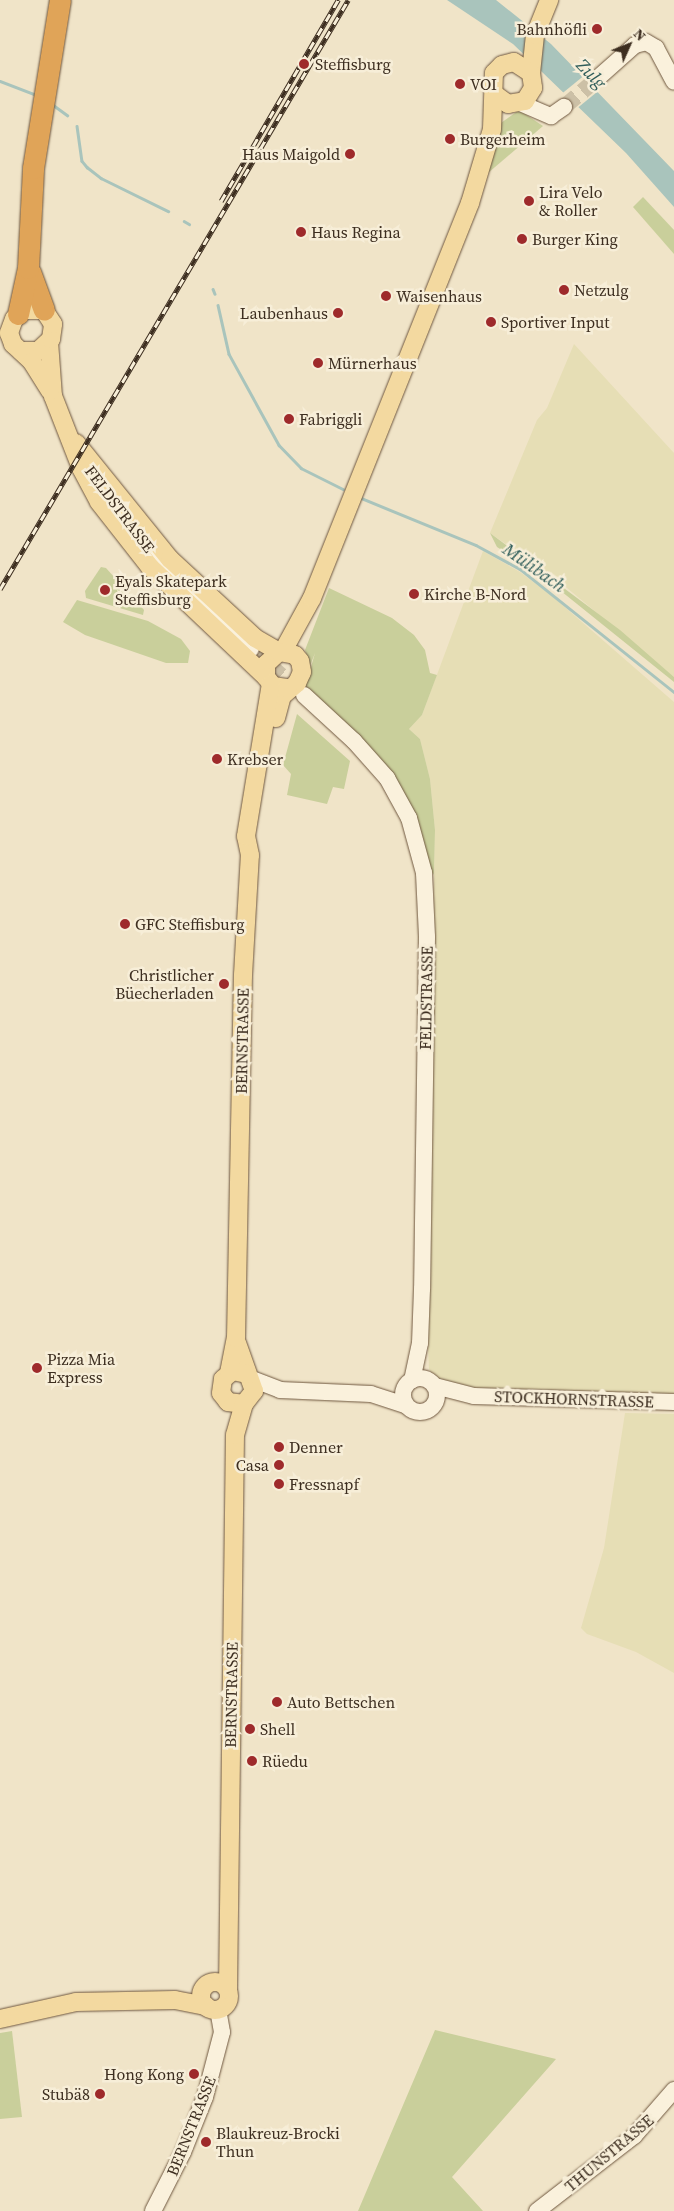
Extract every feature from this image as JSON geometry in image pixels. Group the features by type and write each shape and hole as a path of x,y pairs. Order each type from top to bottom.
{"highway":[{"path":"11,320 28,268 28,213 36,149 60,0"},
{"path":"28,268 44,310"}],"main road":[{"path":"492,129 516,104 537,30 549,0"},
{"path":"598,77 635,45 646,42 656,48 674,82"},
{"path":"287,654 312,598 468,210 492,129 494,94 492,83 494,73 502,65 525,70 558,112 500,100 494,94"},
{"path":"24,310 44,310 53,324 49,342 38,351 12,347 9,333 11,320 24,310"},
{"name":"FELDSTRASSE","path":"49,342 53,396"},
{"name":"FELDSTRASSE","path":"12,347 53,396 70,437 101,488 139,538 192,595 251,649"},
{"path":"70,437 170,558 255,638 287,654 301,676 296,692 280,701 250,854"},
{"path":"70,437 91,489 127,541 184,602 268,681 296,692"},
{"name":"BERNSTRASSE","path":"229,1373 236,1338 243,975 250,854 247,826 268,681 266,664 287,654"},
{"name":"FELDSTRASSE","path":"296,692 354,741 387,778 409,818 423,867 427,937 420,1343 408,1383"},
{"name":"BERNSTRASSE","path":"236,1338 250,1377"},
{"name":"FELDSTRASSE","path":"420,1343 433,1384"},
{"path":"280,1390 238,1371 229,1373 220,1389 241,1402 280,1390 371,1394 405,1405 419,1413 434,1405 437,1396 433,1384 408,1383 371,1394"},
{"path":"241,1402 255,1388 250,1377"},
{"path":"405,1405 402,1395 408,1383"},
{"name":"STOCKHORNSTRASSE","path":"433,1384 474,1396"},
{"name":"STOCKHORNSTRASSE","path":"434,1405 474,1396 674,1402"},
{"name":"BERNSTRASSE","path":"153,2211 183,2152 208,2090 222,2032 214,1995 227,1956 235,1434 241,1402"},
{"path":"0,2019 76,2002 175,2000 214,1995"},
{"name":"THUNSTRASSE","path":"537,2211 634,2136 674,2090"}],"shaded area":[{"path":"574,344 674,453 674,677 561,583 490,533 537,420 547,408"},
{"path":"483,551 520,572 552,596 674,702 674,1395 502,1392 438,1383 429,1369 426,1304 435,830 430,779 420,739 409,729 422,715"},
{"path":"625,1413 674,1414 674,1673 636,1652 587,1634 581,1628 604,1548"}],"green space":[{"path":"519,110 543,126 488,173 501,123"},
{"path":"643,197 674,230 674,254 633,207"},
{"path":"490,533 620,630 674,677 674,682 541,575 497,547"},
{"name":"Eyals Skatepark Steffisburg","path":"101,567 106,568 144,610 143,615 86,598 85,591"},
{"path":"329,588 392,618 414,635 425,650 430,673 437,675 422,715 409,729 420,739 430,779 435,830 434,875 429,867 417,820 305,688 315,653 310,666 305,650"},
{"path":"77,600 148,621 181,639 190,651 188,663 166,663 85,635 63,622"},
{"path":"297,714 350,761 344,789 333,787 327,804 287,795 291,774 283,765"},
{"path":"435,2030 556,2059 452,2177 483,2211 358,2211"},
{"path":"12,2031 22,2117 0,2119 0,2033"}],"water":[{"path":"447,0 496,0 551,44 674,171 674,207 626,153 513,44"}],"pier":[{"path":"586,74 599,90 576,109 563,93"}],"waterway":[{"name":"Mülibach","path":"0,81 36,95"},
{"name":"Mülibach","path":"52,104 67,115"},
{"name":"Mülibach","path":"77,126 82,161 87,167 101,178 168,211"},
{"name":"Mülibach","path":"184,221 189,224"},
{"name":"Mülibach","path":"213,289 215,294"},
{"name":"Mülibach","path":"218,305 229,354 279,445 301,468 343,489"},
{"name":"Mülibach","path":"361,498 476,545 520,569 674,692"}],"tunnel":[{"path":"564,107 599,77"},
{"path":"251,649 302,694"}],"railway":[{"path":"221,201 338,0"},
{"path":"0,589 348,0"}],"place":[{"name":"Bahnhöfli","path":"597,29"},
{"name":"Steffisburg","path":"304,64"},
{"name":"VOI","path":"460,84"},
{"name":"Burgerheim","path":"450,139"},
{"name":"Haus Maigold","path":"350,154"},
{"name":"Lira Velo & Roller","path":"529,201"},
{"name":"Haus Regina","path":"301,232"},
{"name":"Burger King","path":"522,239"},
{"name":"Netzulg","path":"564,290"},
{"name":"Waisenhaus","path":"386,296"},
{"name":"Laubenhaus","path":"338,313"},
{"name":"Sportiver Input","path":"491,322"},
{"name":"Mürnerhaus","path":"318,363"},
{"name":"Fabriggli","path":"289,419"},
{"name":"Eyals Skatepark Steffisburg","path":"105,590"},
{"name":"Kirche B-Nord","path":"414,594"},
{"name":"Krebser","path":"217,759"},
{"name":"GFC Steffisburg","path":"125,924"},
{"name":"Christlicher Büecherladen","path":"224,984"},
{"name":"Pizza Mia Express","path":"37,1368"},
{"name":"Denner","path":"279,1447"},
{"name":"Casa","path":"279,1465"},
{"name":"Fressnapf","path":"279,1484"},
{"name":"Auto Bettschen","path":"277,1702"},
{"name":"Shell","path":"250,1729"},
{"name":"Rüedu","path":"252,1761"},
{"name":"Hong Kong","path":"194,2074"},
{"name":"Stubä8","path":"100,2094"},
{"name":"Blaukreuz-Brocki Thun","path":"206,2142"}],"water label":[{"name":"Zulg","path":"591,74"}]}
